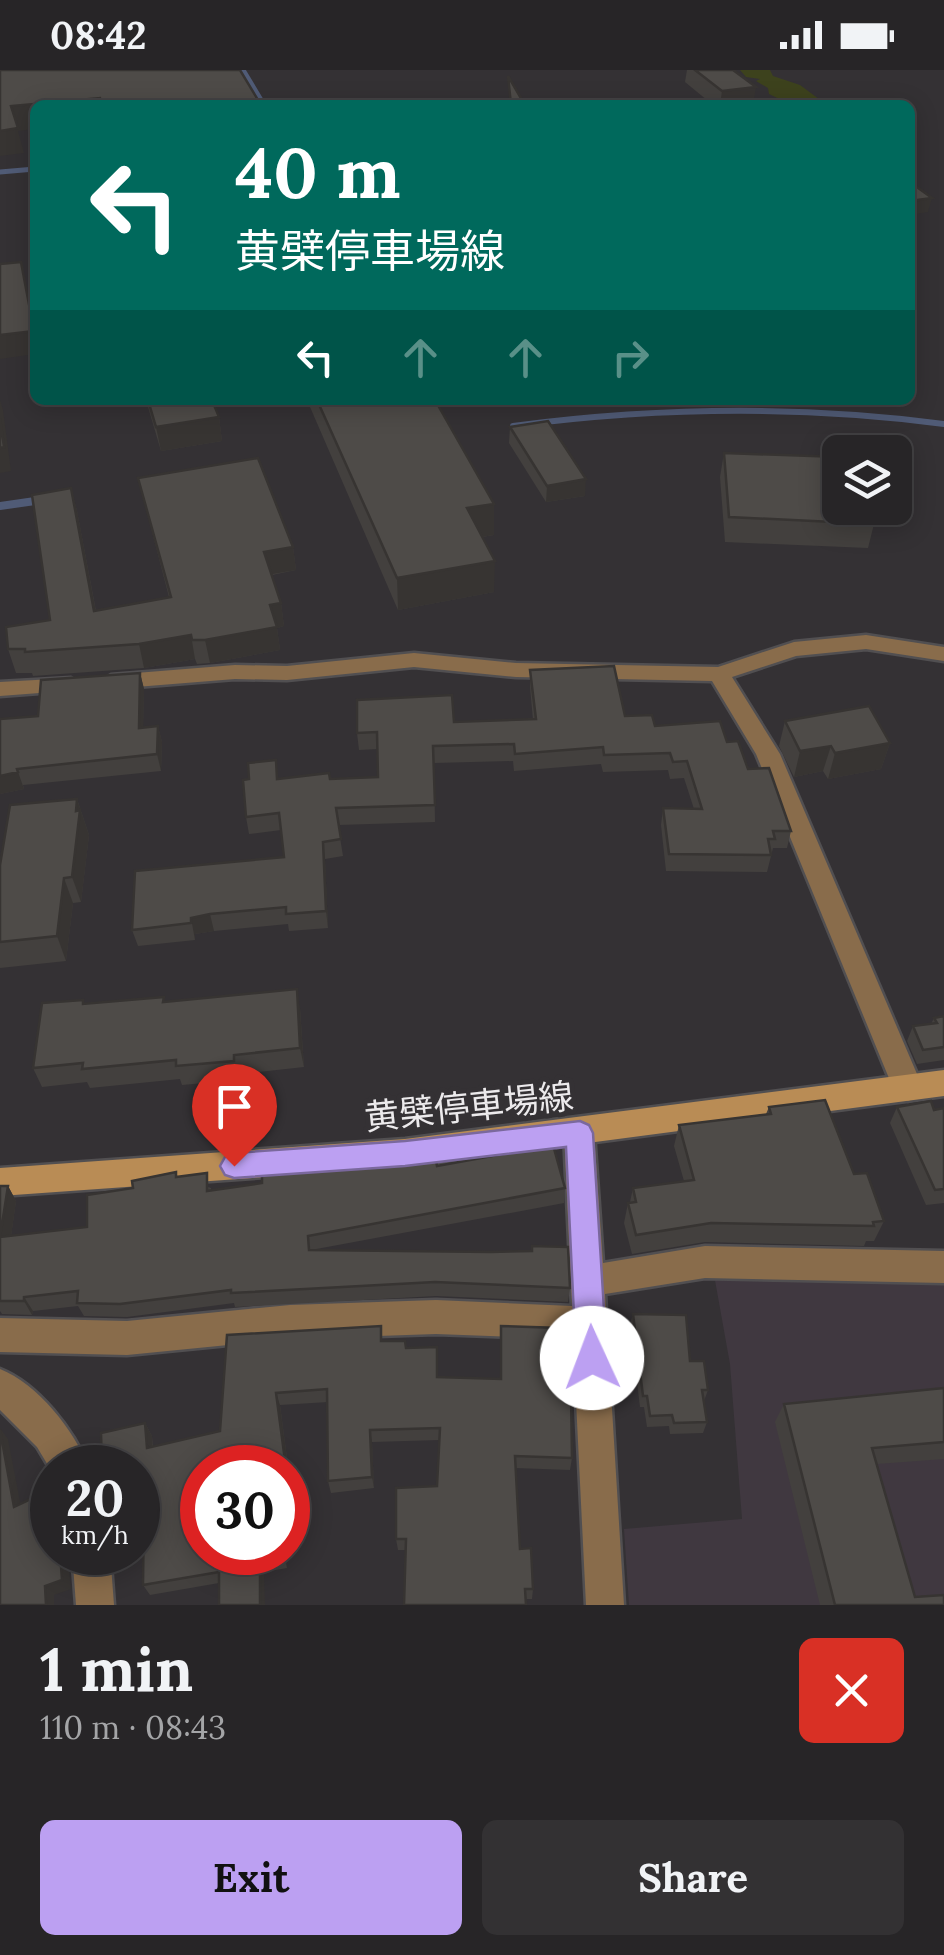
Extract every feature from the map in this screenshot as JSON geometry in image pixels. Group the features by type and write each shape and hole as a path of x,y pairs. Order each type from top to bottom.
{"main road":[{"name":"黄檗停車場線","path":"0,1182 405,1153 944,1084"}],"street":[{"path":"0,689 235,672 286,674 414,660 516,670 719,674 794,650 866,642 944,654"},
{"path":"719,674 768,754 908,1088"},
{"path":"580,1133 605,1605"},
{"path":"589,1282 705,1262 944,1267"},
{"path":"0,1335 127,1338 290,1322 436,1316 590,1323"},
{"path":"0,1386 57,1445"},
{"path":"93,1575 95,1605"}],"shaded area":[{"path":"713,1269 944,1279 944,1605 629,1605 624,1529 742,1519 730,1364"}],"green space":[{"path":"740,70 770,70 773,76 800,85 820,100 782,100 756,81 760,79 746,77"}],"building":[{"path":"0,70 240,70 258,100 30,100 30,104 11,106 18,128 0,131"},
{"path":"695,70 733,70 756,87 722,91"},
{"path":"508,76 522,100 510,100"},
{"path":"915,186 932,198 915,200"},
{"path":"21,262 30,331 0,335 0,264"},
{"path":"149,405 214,405 219,417 156,427"},
{"path":"319,405 438,405 494,504 467,508 495,561 397,578"},
{"path":"548,421 586,479 547,486 510,427"},
{"path":"724,453 822,456 822,521 729,517"},
{"path":"258,458 293,547 264,552 281,603 270,605 277,627 205,640 192,640 191,635 139,644 25,652 8,649 6,627 50,620 32,495 71,488 94,611 171,597 138,478"},
{"path":"614,666 625,716 652,715 655,726 720,721 727,742 738,741 748,769 769,768 791,831 773,831 775,839 768,839 771,855 669,854 663,808 702,809 687,761 673,762 670,753 604,755 603,747 515,754 514,744 433,746 435,805 336,808 341,839 323,842 326,911 286,914 286,907 210,914 191,918 191,923 132,930 135,871 284,857 279,813 246,817 243,780 249,779 248,763 276,760 277,779 329,773 330,779 378,777 377,732 357,733 357,700 452,695 454,722 536,719 530,670"},
{"path":"140,673 139,728 158,726 157,754 17,769 18,772 0,776 0,719 38,716 41,680"},
{"path":"869,706 890,743 835,753 831,746 800,751 785,721"},
{"path":"77,799 76,811 80,810 72,877 64,878 57,936 0,942 0,865 10,805"},
{"path":"297,989 300,1048 234,1055 234,1061 176,1066 176,1060 82,1069 83,1063 33,1068 42,1003 83,1000 83,1004 164,997 163,1002"},
{"path":"944,1016 944,1047 923,1050 913,1026 937,1023 934,1018"},
{"path":"825,1100 854,1174 867,1173 884,1221 873,1222 874,1226 711,1223 636,1235 628,1203 636,1202 633,1188 694,1180 679,1125 771,1114 769,1107"},
{"path":"931,1101 934,1110 944,1108 944,1189 935,1190 897,1107"},
{"path":"553,1145 565,1188 308,1236 309,1250 491,1252 532,1251 532,1246 568,1247 570,1288 435,1282 231,1290 120,1304 77,1303 78,1291 24,1297 24,1301 0,1301 0,1237 87,1227 87,1195 133,1188 132,1181 176,1172 176,1177 207,1173 207,1191 262,1183 262,1173 329,1164 329,1168 368,1162 368,1168 435,1156 437,1166"},
{"path":"0,1186 8,1186 0,1237"},
{"path":"633,1314 686,1315 690,1361 704,1361 708,1390 702,1390 707,1422 674,1423 672,1415 650,1416 647,1396 643,1396"},
{"path":"381,1326 381,1341 405,1341 406,1348 437,1347 437,1377 501,1379 501,1326 561,1328 564,1394 571,1394 572,1458 515,1456 520,1549 531,1548 533,1589 525,1589 526,1605 404,1605 406,1539 396,1539 396,1488 437,1486 440,1428 370,1430 372,1477 328,1481 327,1389 276,1393 283,1445 180,1445 180,1575 201,1575 143,1585 143,1575 160,1575 160,1445 220,1431 227,1335"},
{"path":"944,1388 944,1442 872,1448 915,1597 944,1595 944,1605 835,1605 784,1404"},
{"path":"145,1423 147,1445 101,1445 101,1433"},
{"path":"0,1430 14,1507 30,1499 30,1575 62,1575 62,1580 45,1586 46,1605 0,1605"},
{"path":"219,1575 260,1575 260,1605 219,1605"}],"waterway":[{"path":"243,70 261,100"},
{"path":"0,172 30,169"},
{"path":"513,426 621,415 728,411 836,414 944,424"},
{"path":"0,506 42,500"}],"route":[{"path":"234,1166 405,1153 580,1133 592,1358"}]}
